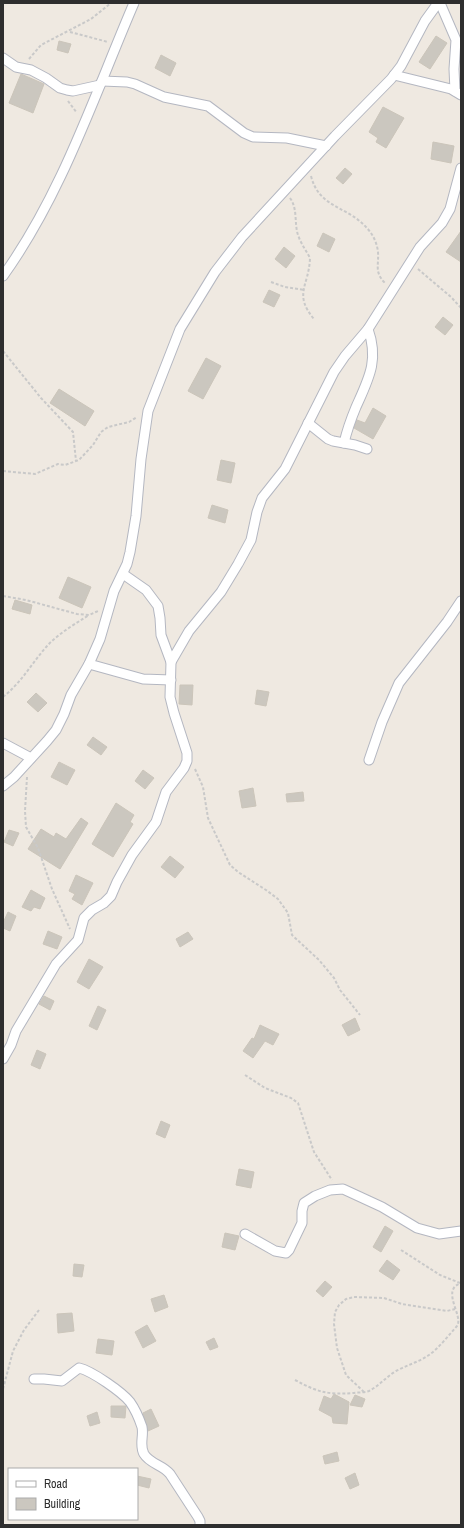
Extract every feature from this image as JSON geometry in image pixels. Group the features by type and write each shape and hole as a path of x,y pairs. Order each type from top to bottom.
{"street":[{"path":"3,276 17,256 45,208 67,163 134,3"},
{"path":"3,786 14,777 56,730 71,695 89,664 100,638 109,605 114,591 123,574 130,552 136,516 141,459 148,410 180,329 215,272 242,236 394,75 401,66 425,21 439,3 458,38 458,93 451,89 394,75"},
{"path":"3,58 16,67 46,78 67,90 73,91 101,83 127,82 164,97 208,106 244,133 254,137 287,138 326,146"},
{"path":"171,662 189,631 221,592 238,564 251,540 258,507 262,498 285,469 334,372 345,356 368,329 394,290 409,262 420,247 442,223 450,209 461,168"},
{"path":"344,443 348,426 371,375 374,356 373,344 368,329"},
{"path":"308,423 328,439 367,449"},
{"path":"3,1059 11,1045 16,1030 56,964 76,943 80,936 84,918 92,910 109,899 132,856 156,822 166,792 186,765 187,753 171,702 171,662 162,638 158,606 146,590 123,574"},
{"path":"369,760 382,722 399,683 447,622 461,601"},
{"path":"89,664 143,678 171,680"},
{"path":"3,743 28,761"},
{"path":"245,1234 276,1251 286,1253 289,1250 302,1223 304,1203 315,1196 330,1190 342,1189 363,1197 417,1228 439,1234 461,1231"},
{"path":"34,1379 62,1381 79,1368 84,1369 101,1379 126,1398 135,1410 142,1427 142,1444 144,1454 153,1463 166,1469 170,1474 198,1517 200,1525"}],"path":[{"path":"22,68 41,45 91,19 111,3"},
{"path":"68,31 117,43"},
{"path":"58,86 74,109 83,126"},
{"path":"309,165 318,193 365,226 372,235 378,252 378,273 385,284 394,290"},
{"path":"283,192 291,200 294,206 297,232 301,243 310,258 308,276 302,300 314,319"},
{"path":"409,262 436,284 461,308"},
{"path":"271,282 278,285 304,290"},
{"path":"3,351 41,398 73,432 76,461"},
{"path":"3,471 35,474 58,464 65,465 76,461 81,458 93,445 101,432 108,427 129,422 148,410"},
{"path":"3,596 26,600 77,614 89,615"},
{"path":"3,697 17,684 48,645 89,615 109,605"},
{"path":"187,753 203,787 208,818 230,865 278,899 288,913 292,934 334,978 340,990 360,1015"},
{"path":"28,761 25,811 26,827 38,848 52,889 76,943"},
{"path":"245,1075 265,1088 291,1098 298,1103 314,1152 332,1180 342,1189"},
{"path":"401,1250 440,1275 461,1283"},
{"path":"294,1380 313,1390 325,1393 364,1392 376,1387 387,1376 433,1352 458,1324 459,1318 453,1290 455,1286 461,1283"},
{"path":"364,1392 346,1375 337,1348 334,1324 335,1312 339,1304 346,1299 354,1297 384,1298 402,1304 446,1311 456,1309"},
{"path":"3,1388 13,1351 24,1330 39,1310"}],"building":[{"path":"436,36 447,43 430,69 419,62"},
{"path":"59,41 71,44 68,53 57,50"},
{"path":"161,55 176,63 170,76 155,68"},
{"path":"21,74 44,84 33,113 9,103"},
{"path":"383,107 404,118 386,148 376,142 378,138 369,132"},
{"path":"433,142 454,146 451,163 431,159"},
{"path":"345,168 352,174 343,184 336,178"},
{"path":"461,231 461,262 446,252"},
{"path":"323,233 335,239 329,252 317,246"},
{"path":"284,247 295,256 286,268 275,259"},
{"path":"269,290 280,295 274,307 263,302"},
{"path":"443,317 453,325 445,335 435,327"},
{"path":"206,358 221,366 203,399 188,391"},
{"path":"59,389 94,411 85,426 50,403"},
{"path":"373,408 386,416 373,439 354,428 357,420 365,423"},
{"path":"221,460 235,463 231,483 217,480"},
{"path":"212,505 228,510 225,523 208,518"},
{"path":"68,577 91,587 82,608 59,598"},
{"path":"15,600 32,605 30,614 12,609"},
{"path":"180,685 193,685 192,705 179,704"},
{"path":"257,690 269,692 266,706 255,704"},
{"path":"36,693 47,703 38,712 27,702"},
{"path":"93,737 107,747 101,755 87,745"},
{"path":"59,762 75,770 67,785 51,777"},
{"path":"143,770 154,778 145,789 135,781"},
{"path":"253,788 256,806 242,808 239,791"},
{"path":"303,792 304,801 287,802 286,794"},
{"path":"116,803 134,815 130,822 133,824 113,857 92,844"},
{"path":"81,818 88,823 60,869 28,849 41,829 54,837 56,833 66,839"},
{"path":"9,830 19,833 13,846 4,842"},
{"path":"170,856 184,867 175,878 161,867"},
{"path":"76,875 93,883 82,905 72,899 75,894 69,891"},
{"path":"31,890 45,898 40,909 34,907 31,911 22,907"},
{"path":"8,912 16,916 10,931 3,928 3,923"},
{"path":"48,931 62,937 57,949 43,944"},
{"path":"188,932 193,939 180,947 176,939"},
{"path":"89,959 103,967 89,989 77,982"},
{"path":"44,996 54,1001 50,1010 39,1004"},
{"path":"98,1006 106,1010 97,1030 89,1026"},
{"path":"355,1018 360,1030 348,1036 342,1025"},
{"path":"260,1025 279,1034 273,1045 265,1041 253,1058 243,1051 252,1038 254,1039"},
{"path":"37,1050 46,1054 40,1069 31,1065"},
{"path":"161,1121 170,1125 165,1138 156,1134"},
{"path":"239,1169 254,1172 251,1188 236,1185"},
{"path":"385,1226 393,1231 381,1252 373,1247"},
{"path":"225,1233 239,1236 235,1250 222,1247"},
{"path":"387,1260 400,1270 393,1280 379,1271"},
{"path":"74,1264 84,1265 82,1277 73,1276"},
{"path":"325,1281 332,1287 323,1297 316,1291"},
{"path":"164,1295 168,1307 155,1312 151,1299"},
{"path":"72,1313 74,1331 58,1333 57,1314"},
{"path":"147,1325 156,1341 143,1348 135,1332"},
{"path":"214,1338 218,1347 210,1350 206,1342"},
{"path":"98,1339 114,1341 112,1355 96,1353"},
{"path":"334,1394 349,1402 347,1424 333,1423 332,1417 319,1410 324,1396 331,1399"},
{"path":"355,1395 365,1399 362,1407 350,1405"},
{"path":"111,1406 126,1406 125,1418 111,1417"},
{"path":"151,1409 159,1426 148,1431 143,1413"},
{"path":"97,1412 100,1423 90,1426 87,1416"},
{"path":"337,1452 339,1461 325,1464 323,1456"},
{"path":"355,1473 359,1485 350,1489 345,1478"},
{"path":"138,1476 151,1479 149,1488 138,1485"}]}
